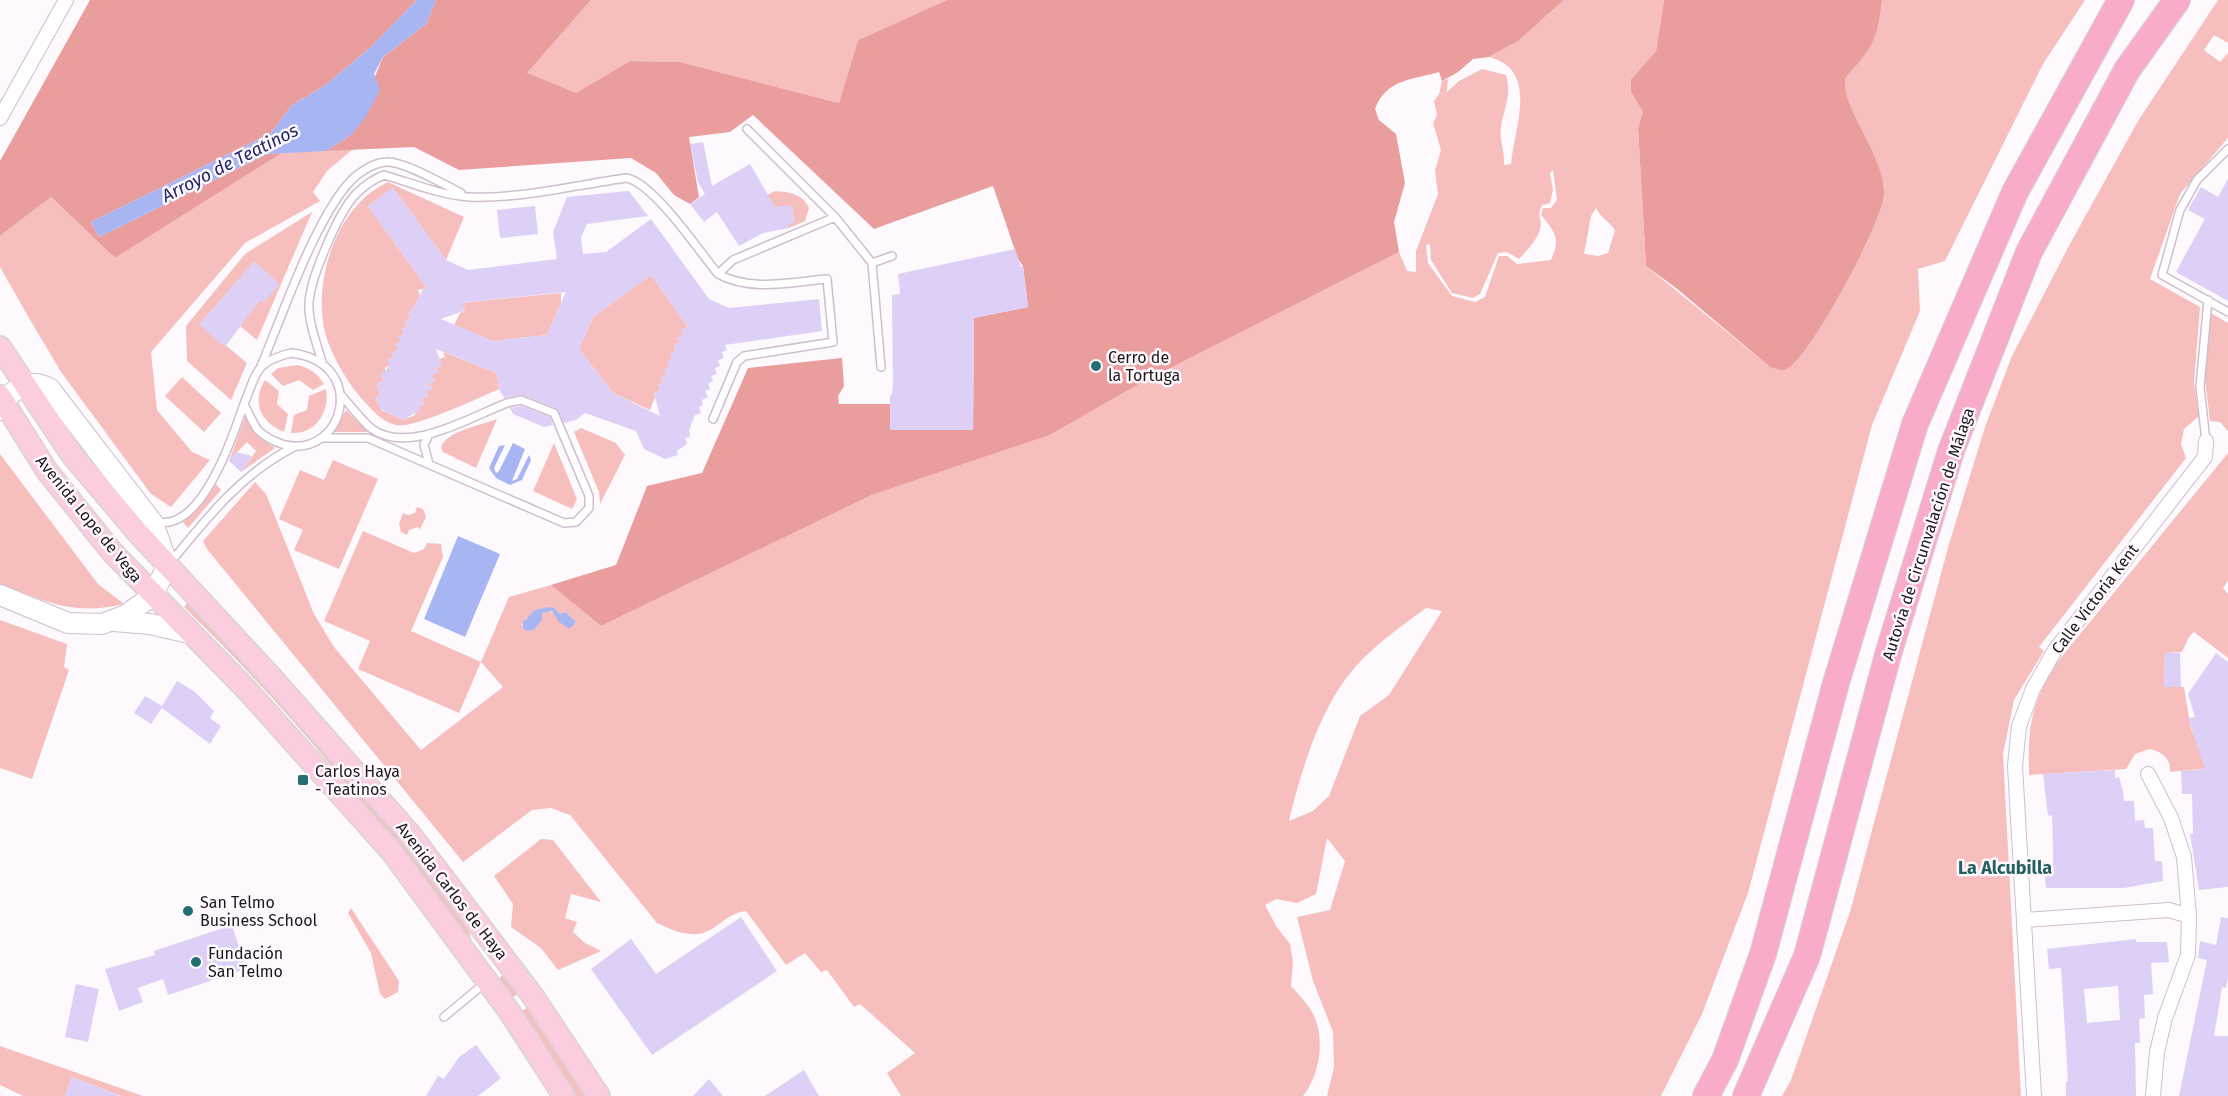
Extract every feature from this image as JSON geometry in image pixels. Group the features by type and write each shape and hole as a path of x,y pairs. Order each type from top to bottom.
{"highway":[{"path":"1706,1096 1725,1060 1763,954 1836,683 1915,424 2015,192 2121,0"},
{"name":"Autovía de Circunvalación de Málaga","path":"1746,1096 1807,956 1889,651 1951,451 2029,252 2127,70 2177,0"},
{"path":"1689,1096 1711,1054 1739,1018"}],"main road":[{"name":"Avenida Lope de Vega","path":"0,347 24,387 72,455 168,566"},
{"path":"0,595 68,623 102,624 126,615 152,596 168,566 153,523 50,389 43,385 13,390 1,403"},
{"name":"Avenida Lope de Vega","path":"1,403 46,471 112,552 189,633"},
{"name":"Avenida Carlos de Haya","path":"168,566 410,834 532,995 599,1096"},
{"path":"111,621 150,624 189,633"},
{"name":"Avenida Carlos de Haya","path":"189,633 247,690 391,851 487,981 564,1096"}],"street":[{"path":"0,118 66,0"},
{"name":"Calle Victoria Kent","path":"2034,1096 2015,766 2019,726 2033,689 2055,650 2205,457 2206,441"},
{"path":"2148,774 2171,818 2184,857 2189,916 2188,955 2165,1018 2157,1052 2154,1096"},
{"path":"2024,920 2169,910 2189,916"}],"lane":[{"path":"747,129 835,217 872,263 881,367"},
{"path":"2228,149 2197,180 2180,210 2162,275 2228,312"},
{"path":"153,523 172,522 184,516 212,481 230,445 251,380 261,366 310,252 334,205 355,178 368,167 387,161 417,171 469,196"},
{"path":"322,362 309,302 321,258 344,210 356,194 384,175 430,190 469,196 501,195 626,178 637,180 651,192 718,274 745,285 827,279 833,342 744,356 737,362 713,419"},
{"path":"718,274 734,260 835,217"},
{"path":"872,263 892,256"},
{"path":"2206,441 2200,387 2208,300"},
{"path":"261,366 274,357 291,353 307,355 322,362 331,371 341,395 373,429 396,439 415,439 507,403 521,400 554,413 589,496 589,508 576,522 564,522 368,438 321,438"},
{"path":"168,566 226,498 257,469 294,447 309,444 321,438 336,419 341,395"},
{"path":"244,404 258,430 274,442 294,447"},
{"path":"429,434 424,445 429,464"},
{"path":"444,1017 487,981"}],"shaded area":[{"path":"90,0 417,0 371,47 327,84 291,106 271,133 91,222 99,237 267,154 282,153 115,258 51,197 0,236 0,161"},
{"path":"436,0 591,0 527,73 576,93 630,61 680,62 839,103 858,40 947,0 1564,0 1518,41 1489,57 1473,59 1458,72 1442,81 1439,72 1401,82 1393,86 1380,99 1375,109 1379,120 1396,134 1405,183 1394,222 1399,252 1139,384 1050,435 872,495 601,626 551,585 616,565 647,486 702,473 748,368 842,358 844,386 838,396 839,404 890,404 891,430 973,430 974,318 1028,307 1023,266 1018,259 993,186 874,229 753,115 730,132 689,137 699,197 690,204 674,195 656,173 631,158 459,170 414,147 326,151 351,135 383,57 426,24"},
{"path":"591,0 947,0 858,40 839,103 680,62 630,61 576,93 526,74"},
{"path":"1564,0 1664,0 1656,51 1631,79 1631,92 1643,112 1638,128 1646,266 1770,367 1787,369 1812,341 1828,316 1859,258 1881,209 1884,194 1880,170 1851,111 1846,95 1845,77 1862,59 1872,43 1876,34 1882,0 2085,0 2043,64 1945,261 1918,269 1920,311 1872,425 1748,893 1702,1014 1661,1096 1327,1096 1334,1067 1333,1032 1313,981 1297,917 1330,910 1345,861 1327,838 1316,894 1297,903 1276,899 1265,905 1276,926 1290,944 1293,962 1291,986 1312,1012 1319,1032 1317,1067 1314,1078 1303,1096 901,1096 887,1073 915,1053 860,1004 854,1007 827,970 821,972 805,953 786,965 746,911 735,914 708,931 695,934 682,933 657,923 570,815 551,808 532,810 463,862 207,549 203,541 255,482 266,494 314,614 334,647 421,750 503,687 481,662 509,597 551,585 601,626 872,495 1050,435 1139,384 1399,252 1407,271 1416,272 1416,251 1438,194 1435,170 1441,150 1433,123 1437,115 1434,101 1439,94 1442,81 1448,79 1447,92 1459,81 1482,69 1506,75 1508,96 1501,137 1504,165 1511,164 1519,118 1519,87 1514,74 1505,64 1489,57 1518,41","holes":["1553,170 1557,200 1551,208 1543,208 1541,215 1555,236 1556,246 1551,260 1517,264 1507,256 1499,256 1485,297 1475,302 1452,296 1428,263 1426,245 1430,244 1431,260 1452,293 1473,298 1480,294 1498,253 1507,252 1519,259 1537,237 1541,225 1540,209 1542,205 1550,203 1553,190 1550,173","1596,208 1615,230 1608,253 1598,256 1584,254 1591,216","554,608 560,614 566,612 576,622 570,629 558,616 546,611 542,613 542,620 534,630 526,631 522,625 526,618","1426,608 1442,611 1389,695 1360,716 1329,796 1313,811 1289,821 1311,746 1327,709 1355,667 1384,640"]},
{"path":"1664,0 1882,0 1876,35 1868,51 1845,78 1847,98 1880,170 1884,194 1881,209 1859,258 1828,316 1798,359 1785,370 1770,367 1676,288 1646,266 1638,128 1643,112 1631,92 1631,79 1656,51"},
{"path":"2218,0 2228,0 2228,43 2214,35 2204,50 2220,62 2228,53 2228,138 2180,194 2150,279 2200,307 2194,383 2199,416 2184,429 2181,444 2186,458 2039,647 2044,651 2014,700 2003,754 2021,1096 1782,1096 1791,1080 1850,912 1949,544 1985,427 2012,356 2071,242 2138,121"},
{"path":"353,149 327,171 313,192 320,201 245,243 151,352 157,410 192,452 210,460 171,507 151,494 61,372 0,267 0,236 51,197 115,258 282,153"},
{"path":"388,182 464,217 446,260 393,188 368,206 427,288 418,290 420,295 413,309 408,313 411,318 405,322 407,326 402,329 404,333 399,337 401,341 396,344 398,349 392,353 390,365 381,375 383,381 377,384 380,396 376,397 381,410 403,420 415,415 415,412 420,410 419,407 424,405 422,399 428,397 426,391 432,389 429,383 434,381 432,375 437,373 436,367 441,366 439,359 445,357 443,352 497,373 499,389 446,412 405,425 396,425 382,418 370,408 351,385 339,366 326,337 322,308 327,265 343,225 370,193"},
{"path":"775,191 790,193 806,203 809,208 805,221 789,228 789,224 794,223 792,206 777,207 779,229 758,200"},
{"path":"312,212 257,340 239,325 260,300 279,284 254,262 200,324 247,363 231,400 187,361 186,326 245,254"},
{"path":"651,275 688,327 681,330 683,335 678,338 680,342 674,345 676,351 671,353 672,358 668,362 670,366 666,374 661,377 663,382 658,385 660,390 654,393 655,397 650,410 613,393 579,349 593,317"},
{"path":"561,293 561,303 547,335 493,341 454,325 460,313 465,310 461,303"},
{"path":"2211,313 2228,323 2228,431 2220,422 2210,421 2205,378"},
{"path":"297,365 313,372 324,384 313,390 299,380 283,386 271,374 278,368"},
{"path":"182,377 221,413 204,432 165,396"},
{"path":"265,380 279,391 277,404 288,414 284,432 269,423 261,411 259,396"},
{"path":"326,389 326,405 319,420 308,430 291,433 294,415 307,410 309,396"},
{"path":"346,410 368,432 333,432"},
{"path":"245,417 258,437 275,448 241,472 256,451 247,442 229,461"},
{"path":"497,419 476,468 443,452 441,447 450,437 465,429"},
{"path":"581,428 616,443 625,455 600,504 599,492 574,432"},
{"path":"554,443 577,499 572,509 533,491"},
{"path":"2228,453 2228,581 2223,588 2228,594 2228,658 2194,632 2182,652 2165,653 2164,687 2184,687 2191,729 2210,768 2170,772 2165,756 2149,749 2135,754 2126,769 2029,775 2032,719 2040,694 2054,666"},
{"path":"0,454 98,584 124,604 75,608 47,601 0,584"},
{"path":"333,460 378,479 339,569 294,550 303,530 279,519 300,470 324,480"},
{"path":"216,484 221,490 188,528 183,522"},
{"path":"417,507 423,509 426,517 420,529 417,527 409,530 407,535 401,532 399,524 403,513 408,515 415,513"},
{"path":"363,531 414,553 424,549 427,543 441,544 443,557 411,631 481,662 459,713 358,669 370,641 324,621"},
{"path":"189,601 382,813 468,927 472,943 404,855 298,727 184,607"},
{"path":"0,620 67,644 64,667 69,670 32,779 0,768"},
{"path":"541,839 553,840 601,902 571,894 565,918 577,922 573,932 585,943 601,951 558,970 541,948 511,927 513,904 494,876"},
{"path":"351,908 399,981 398,992 385,999 380,994 371,953 348,913"},
{"path":"503,974 518,994 511,999 499,979"},
{"path":"528,1007 585,1096 575,1096 521,1012"},
{"path":"0,1046 143,1096 121,1096 72,1077 65,1096 23,1096 0,1085"}],"water":[{"name":"Arroyo de Teatinos","path":"417,0 436,0 426,24 383,57 374,74 380,90 365,118 351,135 326,151 267,154 99,237 91,222 271,133 291,106 327,84 371,47"},
{"path":"513,443 525,449 512,481 517,479 529,455 531,460 522,480 510,485 496,478 489,468 499,446 505,445 494,468 496,473 499,471"},
{"path":"458,536 500,554 465,637 424,619"},
{"path":"554,608 560,614 566,612 576,622 570,629 559,622 552,611 542,613 542,620 534,630 526,631 523,628 523,622 535,610"}],"building":[{"path":"703,142 712,186 750,164 775,207 792,205 794,223 789,224 789,228 763,233 739,246 717,212 704,222 690,204 705,194 698,182 690,144"},
{"path":"2228,179 2228,301 2176,272 2205,219 2188,210 2201,187 2218,197"},
{"path":"393,188 446,260 468,270 557,259 553,232 567,197 629,191 648,216 587,224 581,237 583,254 606,252 651,219 709,299 729,308 819,299 822,331 725,345 727,350 722,352 724,358 718,360 720,366 715,368 717,374 711,376 713,381 708,384 710,389 705,391 708,397 702,400 703,405 699,407 701,413 695,415 689,430 690,437 685,438 687,444 677,451 678,455 665,459 644,449 636,431 585,413 576,420 564,423 556,408 522,395 504,398 499,389 497,373 436,349 442,366 436,367 438,373 432,375 435,381 429,383 432,390 426,391 428,397 422,399 424,405 419,407 420,410 403,420 380,409 376,397 380,396 377,384 383,381 381,375 390,365 387,360 393,357 391,353 398,349 396,344 401,341 398,337 404,333 402,329 407,326 405,322 411,318 408,313 413,309 423,289 427,288 368,206","holes":["651,275 688,327 680,330 683,335 678,338 680,342 674,345 676,351 671,353 672,358 667,361 670,366 664,369 666,374 661,377 663,382 658,385 660,390 654,393 660,416 613,393 579,349 593,317","566,292 547,335 493,341 441,319 466,310 461,303"]},
{"path":"535,206 538,234 500,238 497,210"},
{"path":"1015,249 1021,267 1023,266 1028,307 974,318 973,430 890,430 890,395 892,395 893,386 892,295 900,294 898,274"},
{"path":"254,262 280,284 263,303 260,300 225,347 199,325"},
{"path":"521,406 550,417 553,425 544,427 513,414 510,408"},
{"path":"236,452 252,456 241,472 229,461"},
{"path":"2165,653 2180,653 2181,687 2164,687"},
{"path":"2216,653 2228,662 2228,887 2199,890 2190,834 2193,834 2192,794 2182,794 2181,771 2205,769 2188,718 2195,717 2188,694"},
{"path":"177,681 195,692 214,711 210,718 221,726 210,744 162,708 151,724 134,713 145,696 162,706"},
{"path":"2115,770 2115,778 2119,777 2124,801 2134,801 2135,821 2144,820 2145,828 2153,828 2155,861 2162,861 2163,881 2124,888 2046,888 2044,868 2053,867 2053,843 2052,815 2048,816 2043,774"},
{"path":"741,917 777,971 652,1055 591,969 631,939 656,974"},
{"path":"2221,917 2228,918 2228,978 2226,988 2222,987 2214,1036 2228,1036 2228,1096 2179,1096 2207,960 2198,958 2200,941 2216,945"},
{"path":"232,925 246,969 168,995 163,979 138,988 143,1002 119,1011 105,969 155,955 154,951"},
{"path":"2136,939 2136,942 2167,942 2169,962 2151,963 2153,994 2144,995 2145,1018 2139,1019 2140,1043 2135,1043 2136,1096 2066,1096 2066,1081 2068,1081 2061,968 2049,969 2047,949","holes":["2118,986 2120,1020 2087,1023 2084,989"]},
{"path":"76,984 99,989 88,1042 65,1037"},
{"path":"476,1045 501,1078 478,1096 426,1096 438,1076 444,1079 459,1057"},
{"path":"804,1070 819,1096 765,1096"},
{"path":"72,1077 118,1095 118,1096 65,1096"},
{"path":"709,1079 723,1096 693,1096"}],"place":[{"name":"Cerro de la Tortuga","path":"1096,366"},
{"name":"Carlos Haya - Teatinos","path":"303,780"},
{"name":"San Telmo Business School","path":"188,911"},
{"name":"Fundación San Telmo","path":"196,962"}],"district":[{"name":"La Alcubilla","path":"2005,868"}]}
